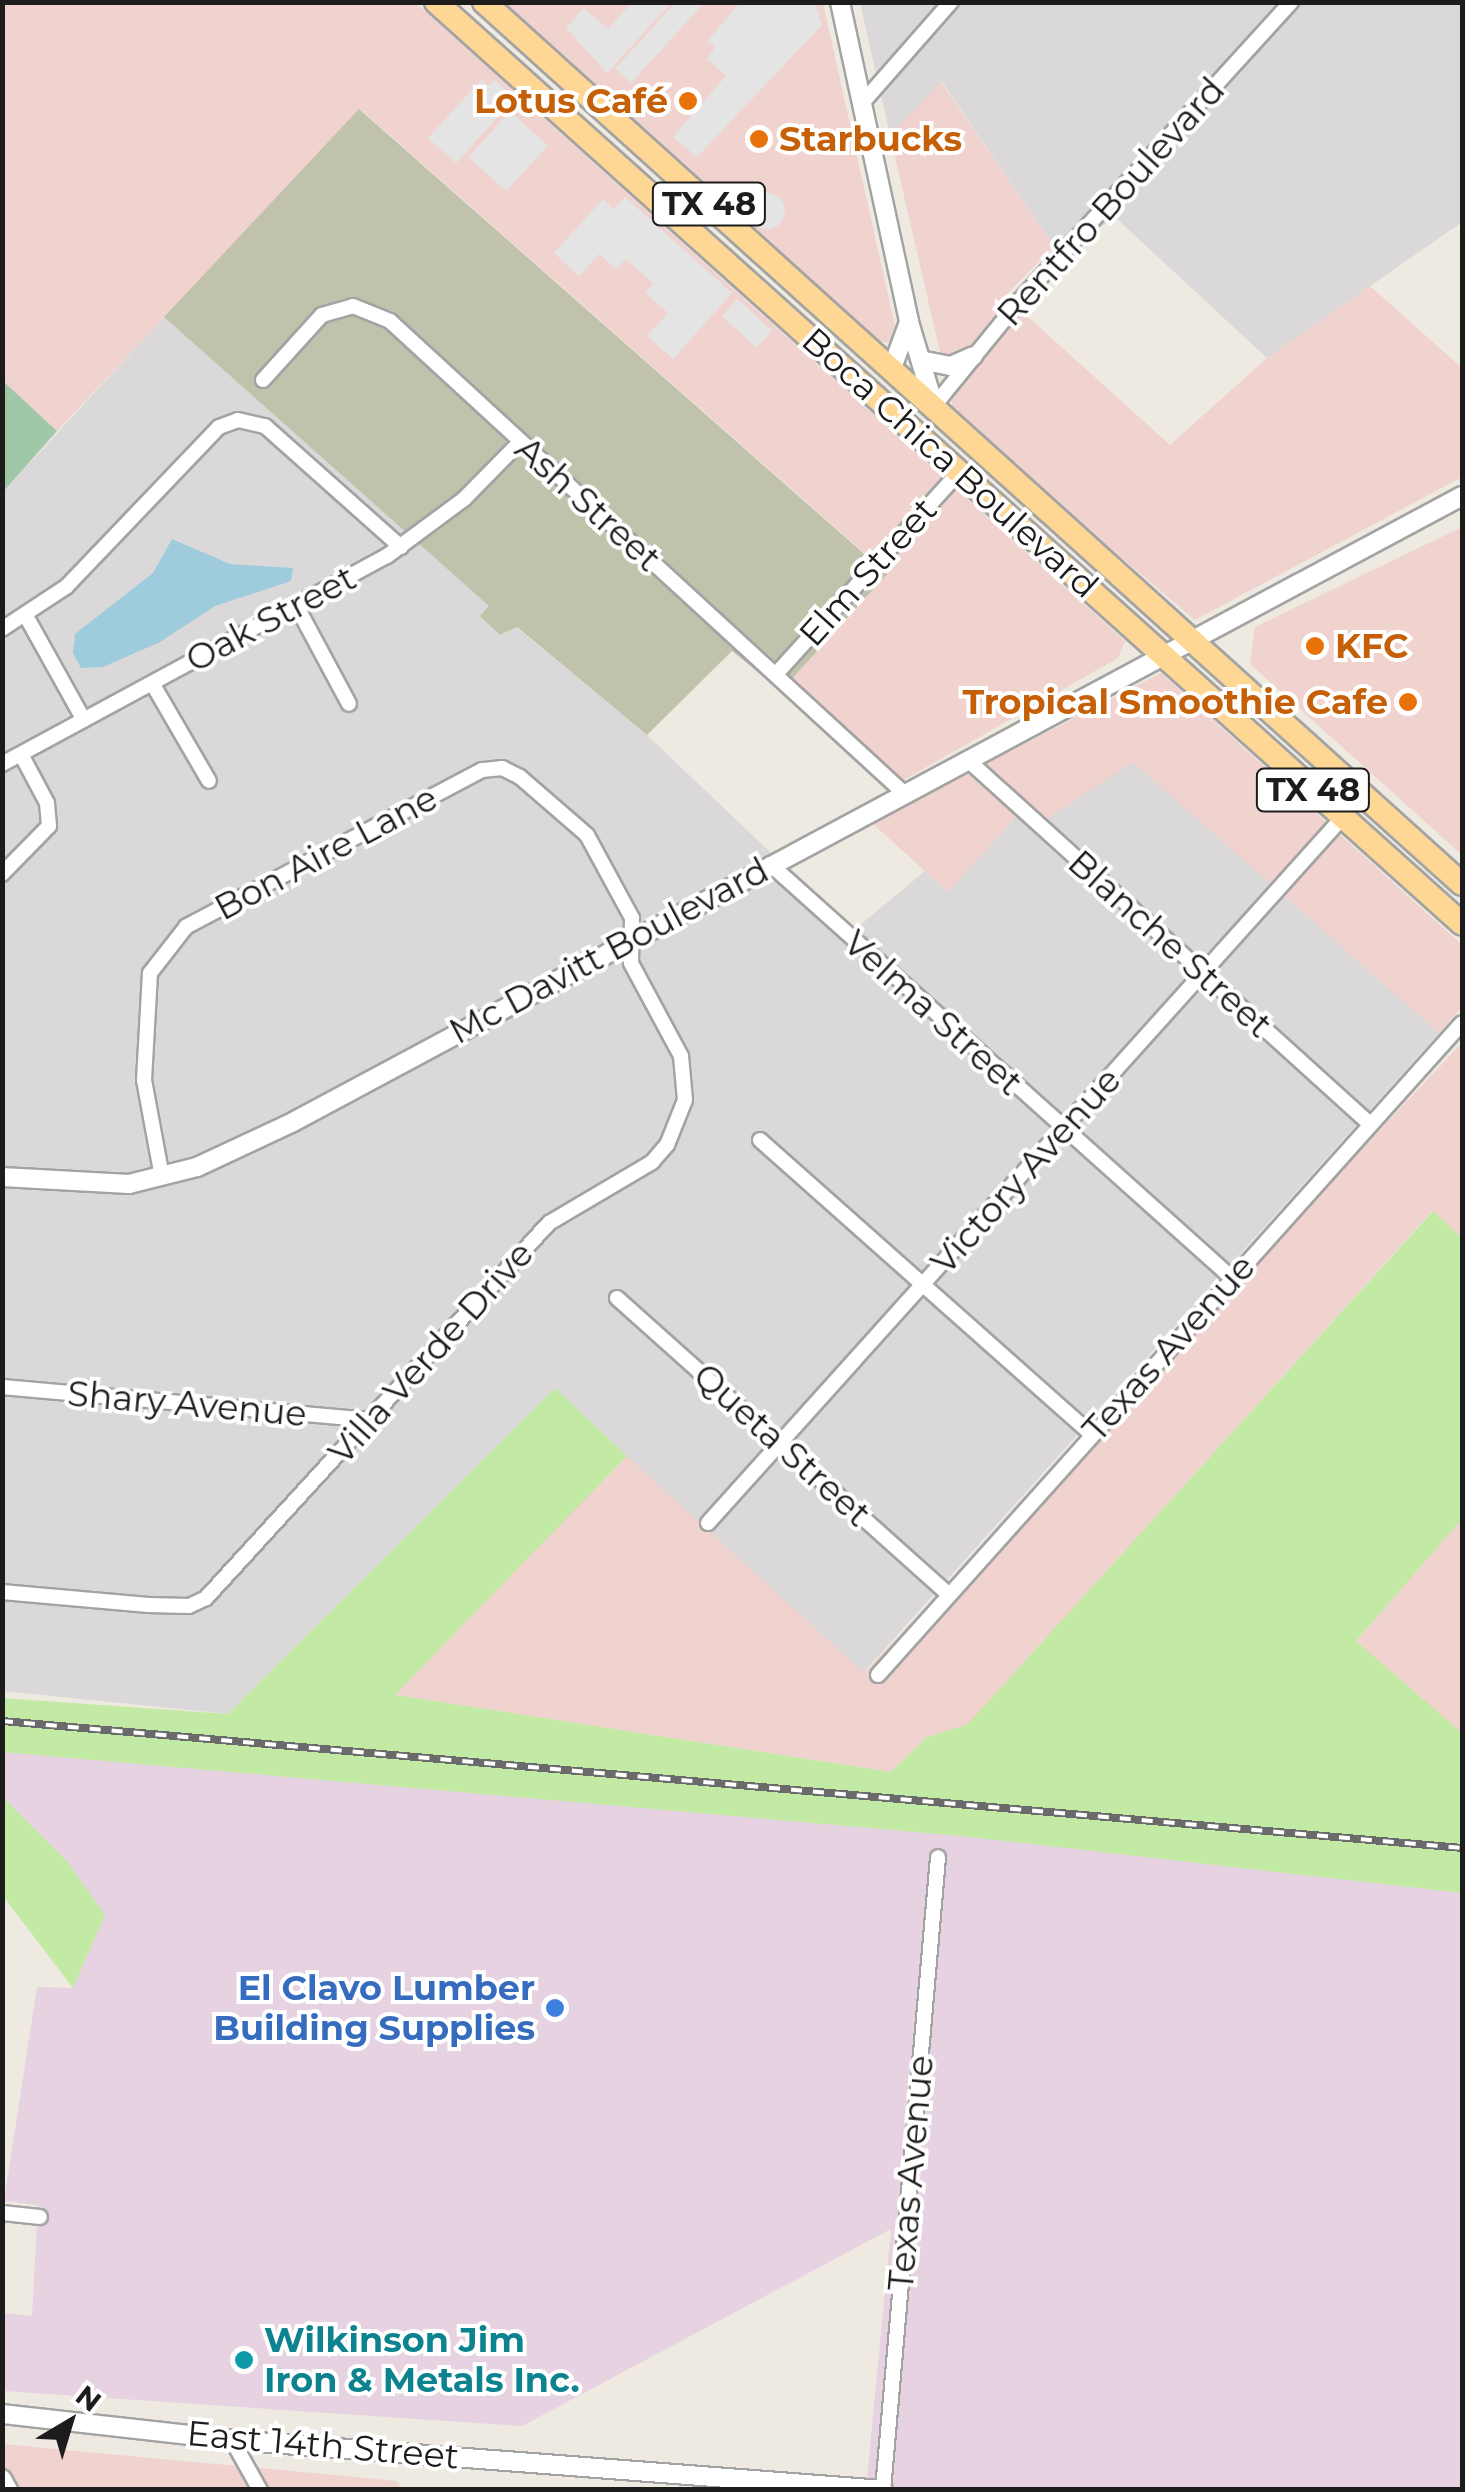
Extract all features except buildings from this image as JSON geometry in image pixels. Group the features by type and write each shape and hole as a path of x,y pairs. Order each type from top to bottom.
{"main road":[{"name":"Boca Chica Boulevard","path":"436,2 1462,924"},
{"path":"464,2 534,66 554,65"},
{"name":"Boca Chica Boulevard","path":"484,2 1462,884"}],"street":[{"path":"840,2 909,322 925,361 934,406"},
{"path":"863,102 951,2"},
{"name":"Rentfro Boulevard","path":"934,406 973,356 1292,2"},
{"name":"Ash Street","path":"263,380 322,315 353,306 390,320 519,443 777,673 905,794"},
{"path":"892,368 909,322"},
{"path":"925,361 952,366 973,356"},
{"path":"2,629 26,616 107,548 219,426 238,420 265,426 401,547"},
{"name":"Oak Street","path":"2,764 401,547 464,498 519,443"},
{"name":"Elm Street","path":"777,673 959,472"},
{"name":"Mc Davitt Boulevard","path":"2,1177 112,1184 162,1177 293,1122 1462,496"},
{"path":"296,606 349,704"},
{"path":"26,616 84,720"},
{"path":"152,683 208,781"},
{"path":"2,874 49,826 47,803 20,754"},
{"name":"Blanche Street","path":"970,762 1370,1124"},
{"name":"Bon Aire Lane","path":"162,1177 144,1044 150,973 165,948 186,927 482,770 502,768 520,777 587,835 632,918 627,942"},
{"name":"Victory Avenue","path":"708,1524 1343,817"},
{"name":"Velma Street","path":"770,864 1062,1131 1233,1279"},
{"name":"Villa Verde Drive","path":"2,1592 148,1605 189,1606 206,1598 548,1223 652,1162 673,1134 685,1100 682,1056 631,963 627,942"},
{"name":"Texas Avenue","path":"878,1675 947,1593 1462,1022"},
{"path":"760,1140 1091,1434"},
{"name":"Queta Street","path":"617,1298 947,1593"},
{"name":"Shary Avenue","path":"2,1388 372,1420"},
{"name":"Texas Avenue","path":"883,2490 938,1857"},
{"path":"2,2213 40,2217"},
{"name":"East 14th Street","path":"2,2414 655,2481 883,2490"},
{"path":"232,2440 260,2490"},
{"path":"2,2479 8,2490"}],"shaded area":[{"path":"632,2 671,3 607,73 566,28 584,8 608,29"},
{"path":"741,2 815,3 822,25 697,157 673,137 726,76 707,59 715,47 707,41"},
{"path":"2,3 416,3 1125,641 1118,658 888,789 781,691 887,573 360,109 57,431 3,381"},
{"path":"501,3 823,3 899,344 878,341"},
{"path":"675,3 704,3 631,83 615,69"},
{"path":"860,3 1462,3 1462,222 1267,358 1117,219 1054,246 942,82 890,135"},
{"path":"481,80 488,86 495,80 515,98 456,163 428,138"},
{"path":"941,82 1054,246 1005,296 1170,445 1267,358 1370,286 1462,368 1462,477 1195,620 955,417 890,135"},
{"path":"359,109 887,574 781,691 732,651 647,735 517,627 500,635 480,616 489,606 164,317"},
{"path":"510,111 548,145 506,191 469,157"},
{"path":"767,193 780,198 785,211 780,224 767,229 754,224 749,211 754,198"},
{"path":"625,197 732,293 673,359 647,336 668,313 645,293 653,283 626,259 616,269 599,254 579,276 554,253 603,199 614,209"},
{"path":"737,299 772,330 757,348 722,316"},
{"path":"164,317 490,606 501,635 516,627 647,735 853,931 925,871 948,892 1028,803 1047,819 1133,761 1439,1033 863,1673 627,1457 394,1695 228,1714 3,1691 3,492"},
{"path":"1462,527 1462,855 1250,664 1255,627"},
{"path":"1161,673 1462,945 1462,1007 1439,1033 1133,762 1047,819 1028,803 948,892 872,823"},
{"path":"1462,1043 1462,1238 1432,1211 968,1725 927,1737 891,1772 394,1695 627,1456 864,1673"},
{"path":"1462,1518 1462,1749 1356,1641"},
{"path":"2,1751 986,1838 1462,1893 1462,2489 866,2489 891,2229 522,2426 3,2391 3,2313 32,2316 38,2205 4,2201 37,1987 73,1988 67,1861 3,1797"},
{"path":"2,2444 397,2481 402,2489 3,2489"}],"green space":[{"path":"3,381 57,431 3,492"},
{"path":"1433,1211 1462,1238 1462,1519 1356,1641 1462,1733 1462,1893 960,1836 3,1752 3,1698 228,1714 555,1388 627,1456 395,1695 891,1772 927,1737 968,1724"},
{"path":"3,1797 67,1861 105,1915 73,1988 3,1896"}],"water":[{"path":"172,539 230,564 293,568 291,581 215,606 160,642 103,667 81,668 73,653 75,634 153,573"}],"railway":[{"path":"2,1721 1462,1848"}],"place":[{"name":"Lotus Café","path":"688,101"},
{"name":"Starbucks","path":"759,139"},
{"name":"KFC","path":"1315,646"},
{"name":"Tropical Smoothie Cafe","path":"1408,702"},
{"name":"El Clavo Lumber Building Supplies","path":"555,2008"},
{"name":"Wilkinson Jim Iron & Metals Inc.","path":"244,2360"}]}
